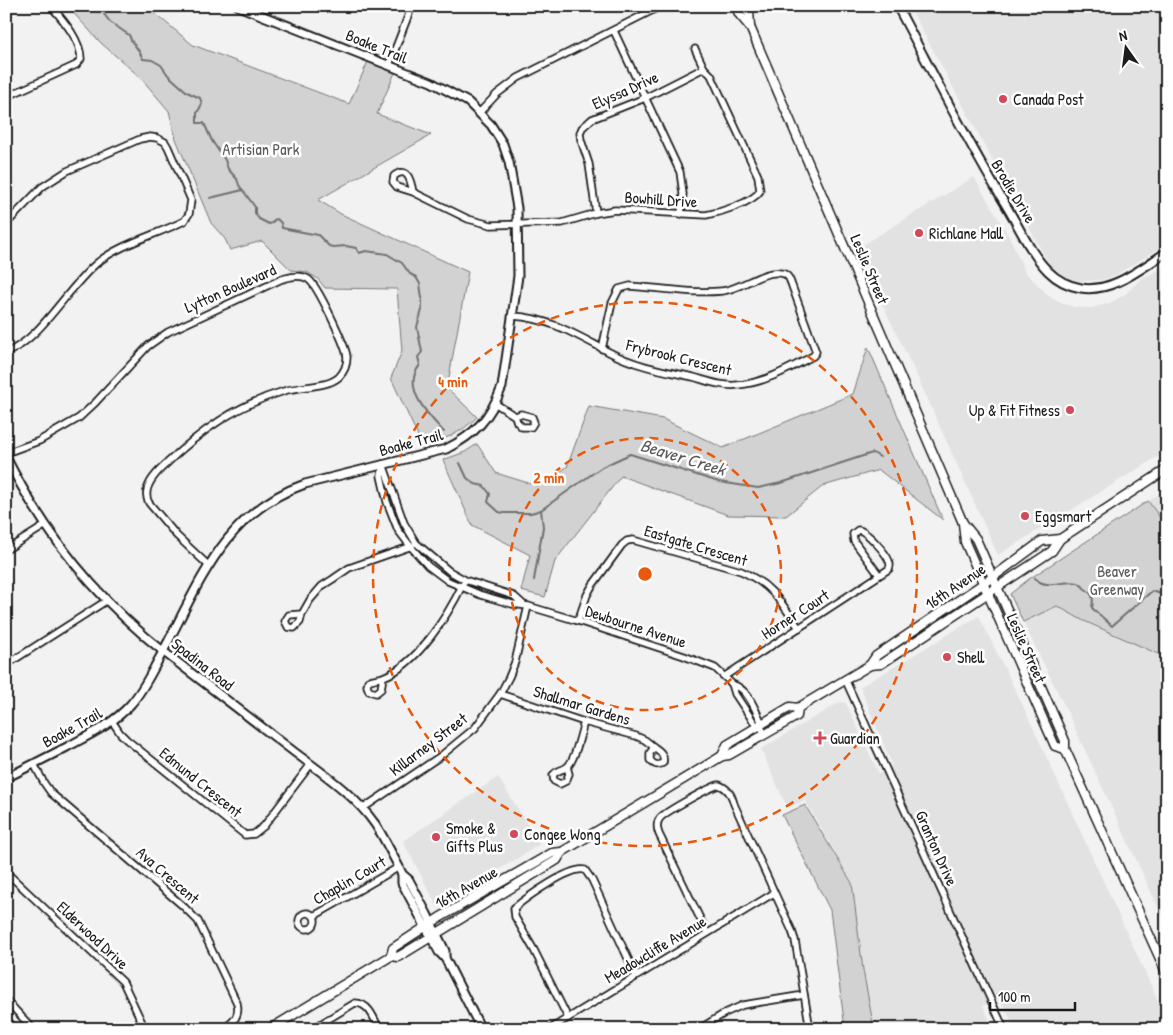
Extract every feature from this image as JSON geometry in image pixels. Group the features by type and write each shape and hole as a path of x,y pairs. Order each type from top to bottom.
{"main road":[{"name":"Leslie Street","path":"736,6 739,14 750,27 963,523 976,539 1065,741 1064,749 1167,974"},
{"name":"Leslie Street","path":"747,6 750,27"},
{"name":"16th Avenue","path":"722,756 727,745 790,706 798,708 870,665 880,664 989,594 1052,551 1060,539 1167,469"},
{"name":"Leslie Street","path":"963,523 965,542 1055,746 1064,749"},
{"name":"16th Avenue","path":"870,665 876,656 993,577 1042,541 1060,539"},
{"name":"16th Avenue","path":"391,956 393,948 429,925 552,853 562,852 722,756 765,735 797,716 798,708"},
{"name":"16th Avenue","path":"270,1029 391,956 398,957 434,936 557,860 562,852"}],"street":[{"path":"6,97 76,65 81,59 80,51 72,34 51,6"},
{"name":"Boake Trail","path":"6,778 112,721 130,705 141,690 163,651 208,565 241,523 276,497 290,490 312,482 437,452 455,444 482,424 496,404 502,387 518,276 518,224 516,194 510,162 503,144 491,125 468,102 456,94 255,9 238,6"},
{"path":"389,65 412,6"},
{"path":"479,113 497,94 518,78 661,6"},
{"name":"Brodie Drive","path":"898,6 984,170 1022,233 1048,271 1059,280 1073,286 1081,288 1102,287 1125,278 1167,252"},
{"path":"614,30 680,172 684,194 681,214"},
{"name":"Bowhill Drive","path":"413,192 468,218 491,225 562,223 596,213 615,210 701,216 717,213 756,197 760,191 758,176 711,75 704,68 695,49"},
{"name":"Elyssa Drive","path":"596,213 589,164 581,140 582,128 592,119 645,98 704,68"},
{"path":"6,224 34,194 54,178 125,145 150,137 165,142 191,200 189,214 184,221 111,254 96,264 27,339 6,353"},
{"name":"Frybrook Crescent","path":"513,316 550,322 615,355 641,365 728,386 749,384 772,376 813,356 816,352 789,277 782,272 773,273 724,291 702,292 630,286 619,289 612,303 602,348"},
{"name":"Lytton Boulevard","path":"6,455 38,441 78,418 95,403 148,346 168,332 282,278 297,276 307,278 318,289 344,347 347,359 339,377 327,383 284,391 252,402 222,418 187,443 161,469 145,491 149,503 177,536 208,565"},
{"path":"496,404 515,416"},
{"name":"Spadina Road","path":"6,455 32,505 70,558 106,601 163,651 330,779 375,824 400,871 409,880 434,936 445,951 445,958 480,1029"},
{"name":"Dewbourne Avenue","path":"383,464 414,545 428,566 448,581 481,595 578,621 715,668 732,684 735,694 755,724 760,725"},
{"name":"Dewbourne Avenue","path":"383,464 381,476 387,502 398,530 414,545 449,571 465,580 514,596 526,606"},
{"path":"6,550 46,525"},
{"path":"856,531 865,531 889,560 889,569 879,575 854,541 853,537 856,531"},
{"name":"Eastgate Crescent","path":"578,621 587,594 592,586 622,546 627,541 633,540 741,571 756,578 775,594 799,628"},
{"path":"302,614 322,586 332,578 350,568 414,545"},
{"name":"Horner Court","path":"725,676 879,575"},
{"path":"383,677 407,662 426,644 465,580"},
{"path":"6,665 106,601"},
{"name":"Killarney Street","path":"362,809 460,741 475,728 500,694 515,662 526,606"},
{"name":"Granton Drive","path":"845,679 1004,1029"},
{"name":"Dewbourne Avenue","path":"732,684 741,687 747,694 761,721 760,725 765,735"},
{"name":"Shallmar Gardens","path":"500,694 584,722 636,736 645,740 654,748"},
{"name":"Edmund Crescent","path":"112,721 120,734 127,740 245,835 250,836 264,826 310,764"},
{"path":"567,767 584,722"},
{"name":"Ava Crescent","path":"34,764 51,793 198,921 239,1011 233,1022 223,1029"},
{"path":"707,933 657,830 660,818 719,785 725,787 732,797 795,940 810,1029"},
{"path":"568,1018 515,917 514,908 524,899 570,872 579,868 585,870 592,880 636,976"},
{"name":"Chaplin Court","path":"314,916 400,871"},
{"name":"Elderwood Drive","path":"6,872 123,982 145,1029"},
{"name":"Meadowcliffe Avenue","path":"550,1029 774,894"},
{"path":"699,1029 725,1013 742,1006 804,995"},
{"path":"6,1000 33,1029"},
{"path":"312,1029 355,1004 360,1003 366,1006 379,1029"}],"shaded area":[{"path":"909,6 1167,6 1167,244 1114,276 1102,280 1081,281 1066,277 1049,264"},
{"path":"974,177 1011,240 1025,272 1051,298 1073,307 1091,308 1110,303 1124,295 1141,279 1167,266 1167,451 998,555 916,374 856,249"},
{"path":"1167,489 1167,527 1148,501"},
{"path":"1057,606 1082,620 1167,658 1167,926 1065,707 1023,622"},
{"path":"979,616 1025,710 1153,990 1167,1021 1167,1029 1015,1029 1000,998 983,1006 994,1029 874,1029 863,970 852,883 805,800 790,807 784,801 761,749 840,702 846,703 879,774 892,765 860,687"},
{"path":"498,777 540,844 438,908 403,841"}],"green space":[{"name":"Artisian Park","path":"67,6 146,6 193,45 349,104 370,57 397,68 377,114 431,135 318,200 341,214 468,272 447,388 477,417 451,436 422,445 391,378 402,351 397,289 325,288 318,279 307,272 291,270 262,241 230,250 225,239 211,223 176,139 169,111 141,78 101,43"},
{"path":"868,347 943,520 879,470 823,486 786,516 728,515 621,476 555,561 545,597 521,591 530,555 472,525 443,460 465,452 477,444 496,473 538,486 567,467 589,406 663,419 723,448 853,394"},
{"name":"Beaver Greenway","path":"1148,501 1167,527 1167,658 1082,620 1057,606 1023,622 1010,594 1029,579"},
{"path":"805,805 852,883 863,970 874,1029 845,1029 830,910 782,815"}],"waterway":[{"name":"Beaver Creek","path":"98,6 110,22 129,35 143,59 152,60 161,65 168,75 187,92 200,98 202,104 197,113 197,123 204,123 212,141 225,160 228,169 237,179 239,185 255,207 255,213 259,219 269,224 277,219 281,223 282,228 318,235 329,246 356,248 359,253 366,251 387,254 402,263 410,274 416,277 420,284 422,298 422,310 417,327 422,352 418,357 420,365 415,374 415,392 425,410 444,432"},
{"path":"210,198 243,190"},
{"name":"Beaver Creek","path":"460,463 467,478 475,484 484,486 490,494 488,502 499,512 531,513 541,510 602,467 630,454 719,482 758,488 781,483 869,454 873,453 880,457"},
{"path":"534,580 543,527 541,510"},
{"name":"Beaver Creek","path":"1035,578 1044,584 1073,582 1079,584 1092,596 1092,608 1112,626 1152,591 1167,596"}],"place":[{"name":"Canada Post","path":"1003,99"},
{"name":"Richlane Mall","path":"919,233"},
{"name":"Up & Fit Fitness","path":"1070,410"},
{"name":"Eggsmart","path":"1025,516"},
{"name":"Shell","path":"947,657"},
{"name":"Guardian","path":"820,738"},
{"name":"Congee Wong","path":"514,834"},
{"name":"Smoke & Gifts Plus","path":"436,837"}]}
